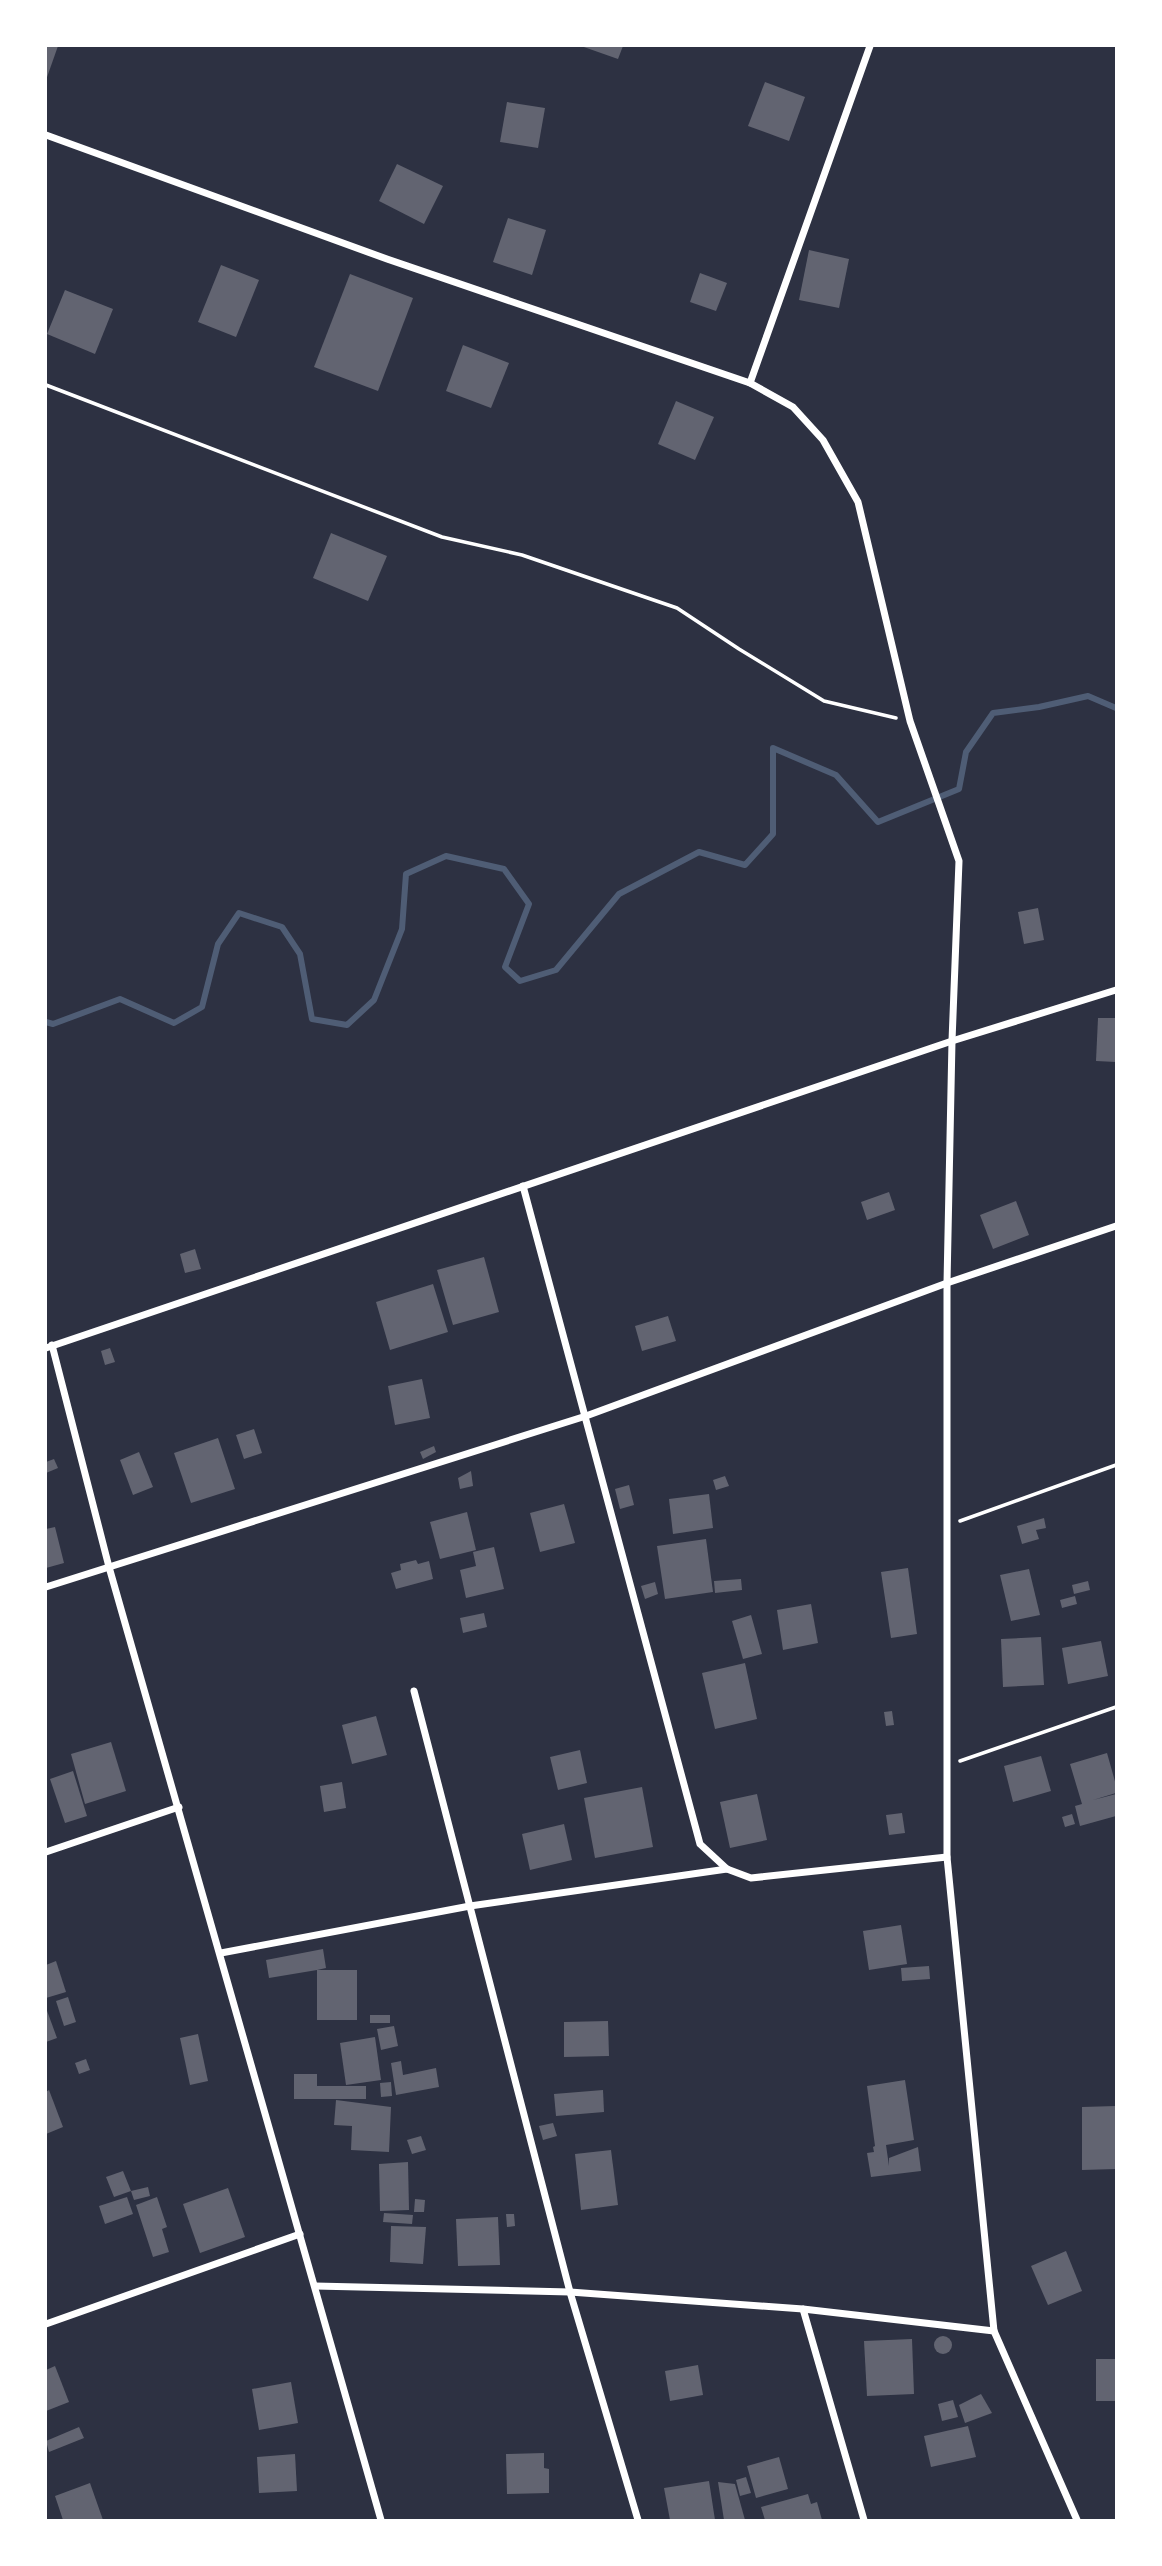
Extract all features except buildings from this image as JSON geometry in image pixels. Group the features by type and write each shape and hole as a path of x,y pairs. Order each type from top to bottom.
{"street":[{"path":"750,383 870,46"},
{"path":"46,135 387,259 750,383 793,407 823,440 858,502 910,721 959,861 947,1283 947,1857 994,2331 1077,2521"},
{"path":"381,2521 49,1346 952,1041 1116,989"},
{"path":"523,1186 700,1844 727,1869 751,1878 947,1857"},
{"path":"46,1587 586,1416 947,1283 1116,1226"},
{"path":"414,1690 570,2292 638,2521"},
{"path":"46,1853 179,1807"},
{"path":"221,1953 470,1906 727,1869"},
{"path":"46,2324 300,2234"},
{"path":"316,2286 570,2292 803,2309 994,2331"},
{"path":"803,2309 864,2521"}],"path":[{"path":"46,384 442,537 522,555 677,608 824,701 910,721"},
{"path":"947,1525 1116,1465"},
{"path":"947,1765 1116,1707"}],"waterway":[{"path":"46,1022 53,1024 120,999 174,1023 202,1007 218,944 239,913 282,927 300,954 312,1019 347,1025 374,1000 402,929 406,874 446,856 504,869 529,904 505,967 520,981 556,970 619,894 699,852 745,865 773,834 773,748 836,775 878,822 959,789 966,752 993,713 1039,707 1088,696 1116,708"}]}
